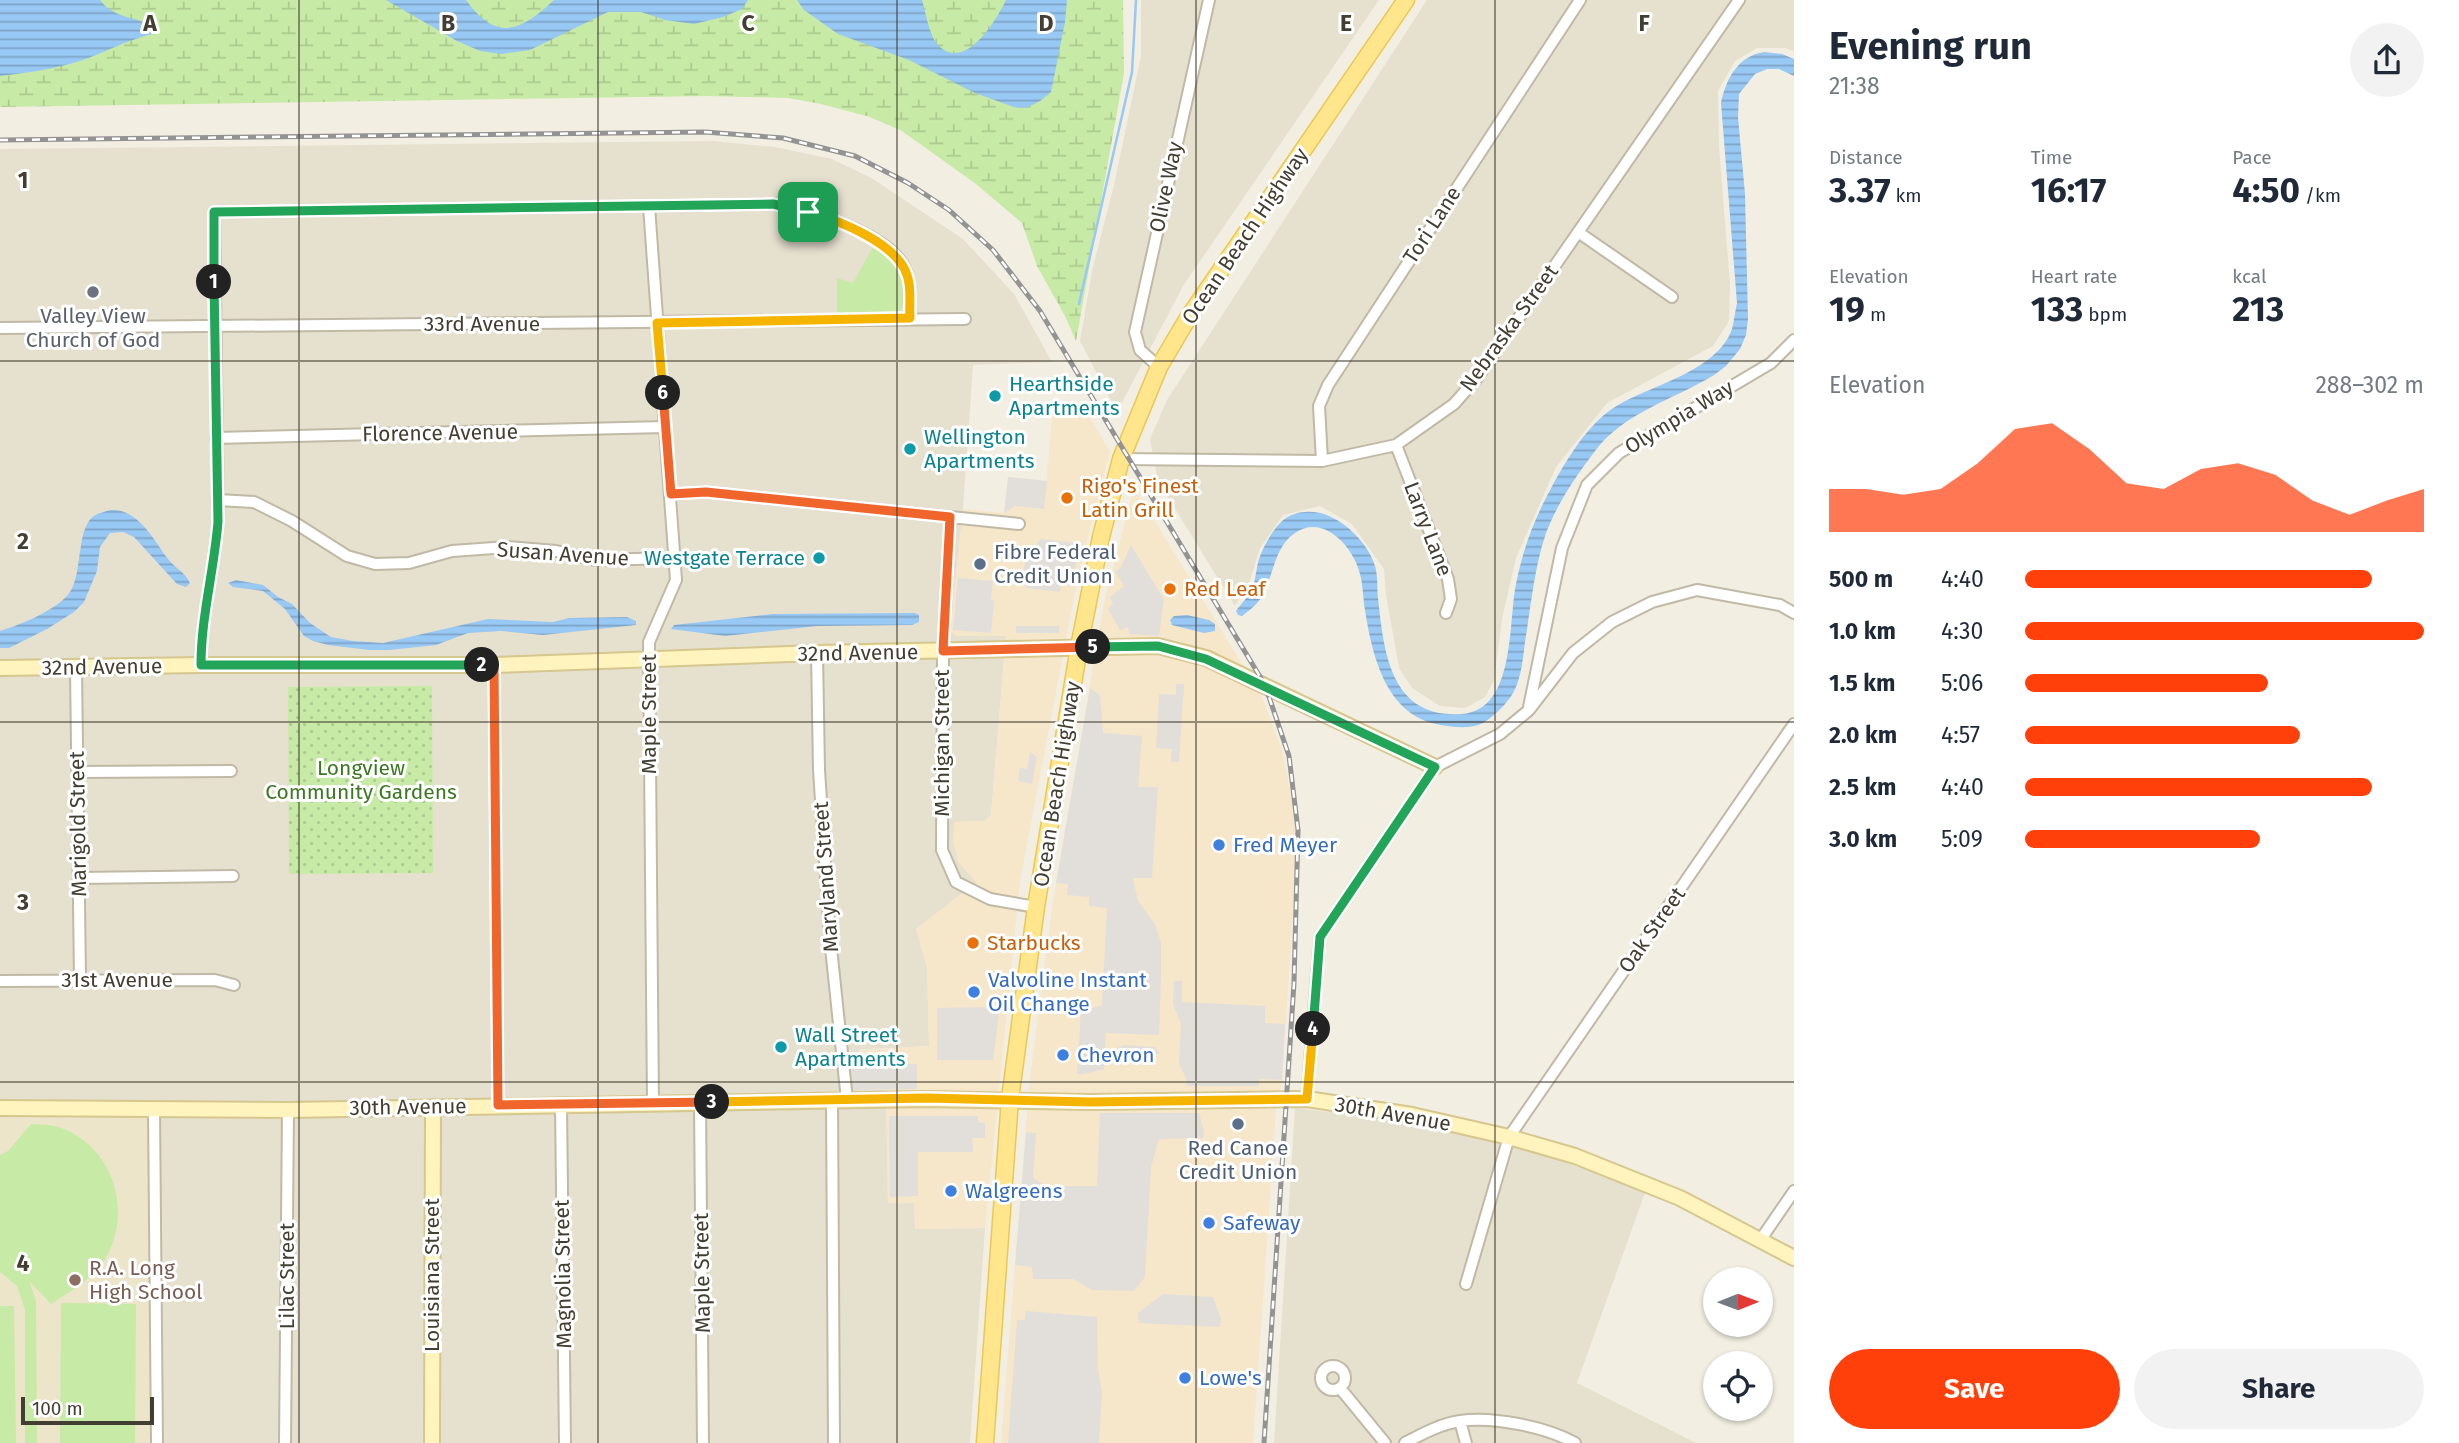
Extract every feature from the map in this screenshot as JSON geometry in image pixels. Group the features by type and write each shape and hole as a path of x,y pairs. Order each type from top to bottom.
{"main road":[{"name":"Ocean Beach Highway","path":"985,1443 1010,1099 1036,907 1079,647 1101,537 1121,459 1159,367 1188,318 1406,0"}],"street":[{"name":"Olive Way","path":"1159,367 1140,350 1135,332 1209,0"},
{"name":"Tori Lane","path":"1322,461 1319,406 1328,384 1580,0"},
{"name":"Nebraska Street","path":"1121,459 1322,461 1396,445 1454,404 1477,378 1739,0"},
{"path":"201,665 204,607 215,559 217,500 214,212 773,204 832,218 884,247 903,265 909,283 910,318"},
{"name":"Maple Street","path":"649,206 676,580 670,598 656,622 649,642 648,660 653,1104"},
{"path":"1578,232 1672,297"},
{"name":"33rd Avenue","path":"0,328 965,319"},
{"name":"Olympia Way","path":"1529,710 1562,548 1587,485 1619,453 1771,363 1794,340"},
{"name":"Florence Avenue","path":"216,438 665,428"},
{"name":"Larry Lane","path":"1396,445 1448,579 1451,599 1446,613"},
{"path":"671,494 706,492 1019,524"},
{"name":"Susan Avenue","path":"217,500 254,502 292,521 347,556 375,564 409,563 452,551 508,547 556,551 595,560 675,558"},
{"name":"Michigan Street","path":"950,517 943,651 942,850 956,881 990,899 1036,907"},
{"path":"1307,1099 1320,937 1435,767 1500,734 1529,710 1573,653 1612,622 1652,602 1697,590 1780,606 1794,613"},
{"name":"32nd Avenue","path":"0,668 494,665 817,653 1158,646 1206,659 1435,767"},
{"name":"Maryland Street","path":"817,653 819,770 839,1100 834,1443"},
{"path":"494,665 498,1105"},
{"name":"Marigold Street","path":"76,668 80,980"},
{"name":"Oak Street","path":"1466,1284 1509,1137 1794,724"},
{"path":"78,772 231,771"},
{"path":"79,878 233,876"},
{"name":"31st Avenue","path":"0,981 215,980 234,985"},
{"name":"30th Avenue","path":"0,1108 288,1110 839,1100 1010,1099 1090,1102 1307,1099 1412,1115 1509,1137 1576,1156 1680,1198 1794,1258"},
{"name":"Maple Street","path":"700,1102 703,1443"},
{"name":"Magnolia Street","path":"561,1105 565,1443"},
{"name":"Louisiana Street","path":"432,1443 433,1107"},
{"path":"155,1108 157,1443"},
{"name":"Lilac Street","path":"285,1443 288,1110"},
{"path":"1760,1239 1794,1191"},
{"path":"1340,1388 1385,1443"},
{"path":"1405,1443 1428,1430 1461,1421 1516,1422 1576,1443"},
{"path":"1461,1421 1466,1443"}],"shaded area":[{"path":"1141,0 1379,0 1183,286 1117,412 1080,341 1092,271 1114,185 1141,56"},
{"path":"1427,0 1794,0 1794,51 1785,48 1757,48 1735,61 1718,91 1719,147 1730,284 1729,321 1713,346 1607,403 1556,467 1516,558 1502,619 1494,680 1485,697 1465,708 1440,706 1412,688 1399,668 1384,569 1352,524 1320,506 1283,515 1260,548 1250,580 1235,606 1158,481 1150,439 1167,400"},
{"path":"713,141 775,147 832,159 873,179 963,239 1014,294 1052,362 973,365 963,509 950,631 956,636 1006,635 991,815 985,821 954,822 977,882 916,929 927,967 929,1046 849,1050 886,1089 888,1203 914,1203 916,1229 985,1228 970,1443 151,1443 150,1115 0,1118 0,149"},
{"path":"1053,407 1085,409 1110,452 1079,571 1020,881 985,1228 915,1229 914,1203 888,1203 886,1090 854,1090 848,1051 929,1046 927,967 916,929 976,882 959,863 953,842 954,822 985,821 991,815 1006,636 956,636 950,631 963,509 1004,513 1015,506 1044,509"},
{"path":"1008,477 1047,481 1044,509 1015,506 1004,513"},
{"path":"1133,491 1137,492 1262,697 1282,750 1294,811 1296,864 1282,1080 1276,1110 1253,1443 1001,1443 1030,1078 1053,901 1104,603"},
{"path":"1040,539 1078,543 1074,586 1061,585 1060,592 1026,588 1027,582 1023,581 1025,562"},
{"path":"1131,545 1164,600 1159,636 1129,634 1128,627 1120,630 1108,609 1113,604 1110,597 1124,586 1115,572 1121,567"},
{"path":"958,578 993,581 991,633 953,630"},
{"path":"1016,626 1059,626 1059,633 1016,633"},
{"path":"1176,684 1184,684 1179,762 1171,762 1172,749 1156,748 1159,694 1176,695"},
{"path":"1090,688 1100,695 1103,733 1142,736 1138,787 1158,787 1152,878 1133,878 1138,901 1155,924 1161,943 1161,979 1159,1035 1106,1033 1104,1069 1077,1074 1081,1012 1102,1005 1107,908 1089,906 1089,897 1067,895 1068,884 1056,883"},
{"path":"1030,752 1037,757 1032,784 1018,781 1020,768 1027,769"},
{"path":"1174,981 1182,981 1182,1002 1265,1006 1265,1023 1285,1024 1282,1080 1259,1079 1259,1086 1187,1086 1179,1064 1181,1024 1173,1004"},
{"path":"1000,1007 993,1060 937,1060 937,1008"},
{"path":"1123,1045 1155,1047 1160,1054 1120,1054 1116,1059 1112,1056 1113,1051"},
{"path":"859,1049 862,1065 917,1064 917,1089 854,1090 848,1051"},
{"path":"1295,1108 1411,1122 1528,1150 1646,1190 1577,1383 1696,1443 1274,1443"},
{"path":"1100,1113 1199,1113 1204,1132 1203,1138 1159,1139 1151,1167 1145,1277 1134,1291 1092,1290 1073,1279 1033,1279 1032,1267 1015,1265 1026,1132 1036,1133 1033,1178 1046,1186 1097,1186"},
{"name":"R.A. Long High School","path":"150,1115 151,1443 0,1443 0,1118"},
{"path":"889,1116 978,1116 978,1122 985,1123 985,1138 972,1138 973,1152 918,1152 918,1196 890,1197"},
{"path":"1163,1294 1213,1297 1221,1319 1220,1327 1139,1323 1138,1313"},
{"path":"1026,1311 1097,1317 1098,1369 1102,1392 1099,1443 1008,1443 1017,1320 1025,1320"}],"green space":[{"path":"0,0 1123,0 1124,73 1076,341 1037,266 1022,223 976,184 902,131 870,117 788,98 707,96 0,107"},
{"path":"873,247 889,259 899,273 904,290 901,310 895,313 837,314 837,278 853,283"},
{"name":"Longview Community Gardens","path":"432,686 433,873 289,874 288,687"},
{"path":"31,1124 58,1127 78,1136 94,1149 114,1184 118,1204 112,1245 102,1264 91,1276 51,1304 29,1281 36,1301 37,1443 25,1443 25,1310 17,1286 0,1272 0,1155 8,1151"},
{"path":"61,1303 136,1304 135,1443 60,1443"},
{"path":"0,1306 14,1306 16,1443 0,1443"}],"water":[{"path":"0,0 100,0 112,11 157,27 156,33 70,64 0,76"},
{"path":"386,0 466,0 477,14 488,22 509,28 531,19 554,0 748,0 742,9 694,24 665,20 641,12 608,12 530,50 501,54 480,51 457,41"},
{"path":"797,0 922,0 936,42 949,52 960,52 970,48 988,30 1006,0 1067,0 1051,92 1026,108 1014,107 975,93 909,60 838,34 804,10"},
{"path":"1755,54 1782,54 1794,59 1794,76 1779,69 1767,69 1755,74 1739,94 1738,117 1745,194 1748,319 1746,335 1740,349 1726,366 1714,375 1620,426 1595,451 1574,480 1546,533 1536,573 1520,675 1516,688 1503,706 1483,723 1466,727 1436,724 1419,718 1404,708 1393,695 1377,663 1357,564 1344,544 1327,530 1306,528 1287,539 1258,602 1242,616 1238,615 1236,611 1252,589 1259,559 1271,534 1285,519 1294,514 1320,513 1346,526 1372,557 1388,660 1405,694 1419,706 1438,713 1462,714 1479,709 1492,697 1501,681 1506,662 1516,584 1527,543 1543,504 1573,451 1604,415 1629,399 1698,367 1724,344 1732,329 1737,303 1721,103 1726,85 1740,64"},
{"path":"110,510 129,514 137,519 190,583 186,587 177,584 134,537 123,532 110,533 100,547 97,571 84,602 74,612 47,629 9,648 0,648 0,631 48,610 70,592 77,573 84,530 96,515"},
{"path":"236,580 263,585 292,604 310,623 331,637 353,641 383,643 488,619 553,622 569,618 627,617 636,621 636,625 543,635 501,631 468,633 436,645 369,650 313,641 304,636 285,609 263,591 233,587 228,583"},
{"path":"773,614 919,615 919,622 912,625 817,626 725,636 671,629 674,625"},
{"path":"1187,615 1209,620 1215,624 1215,631 1204,633 1172,625 1170,620 1174,616"}],"waterway":[{"path":"1079,304 1132,72 1136,0"}],"railway":[{"path":"0,140 705,132 783,138 855,156 908,183 949,210 993,250 1040,311 1265,685 1289,756 1298,830 1294,983 1264,1443"}],"place":[{"name":"Valley View Church of God","path":"93,292"},
{"name":"Hearthside Apartments","path":"995,396"},
{"name":"Wellington Apartments","path":"910,449"},
{"name":"Rigo's Finest Latin Grill","path":"1067,498"},
{"name":"Westgate Terrace","path":"819,558"},
{"name":"Fibre Federal Credit Union","path":"980,564"},
{"name":"Red Leaf","path":"1170,589"},
{"name":"Fred Meyer","path":"1219,845"},
{"name":"Starbucks","path":"973,943"},
{"name":"Valvoline Instant Oil Change","path":"974,992"},
{"name":"Wall Street Apartments","path":"781,1047"},
{"name":"Chevron","path":"1063,1055"},
{"name":"Red Canoe Credit Union","path":"1238,1124"},
{"name":"Walgreens","path":"951,1191"},
{"name":"Safeway","path":"1209,1223"},
{"name":"R.A. Long High School","path":"75,1280"},
{"name":"Lowe's","path":"1185,1378"}],"route":[{"path":"773,204 808,212 832,218 895,255 908,275 910,318 657,323 671,494 706,492 950,517 943,651 1145,646 1178,650 1245,676 1435,767 1320,937 1307,1099 1090,1102 926,1098 498,1105 494,665 201,665 204,607 215,559 218,522 214,212 773,204"}]}
